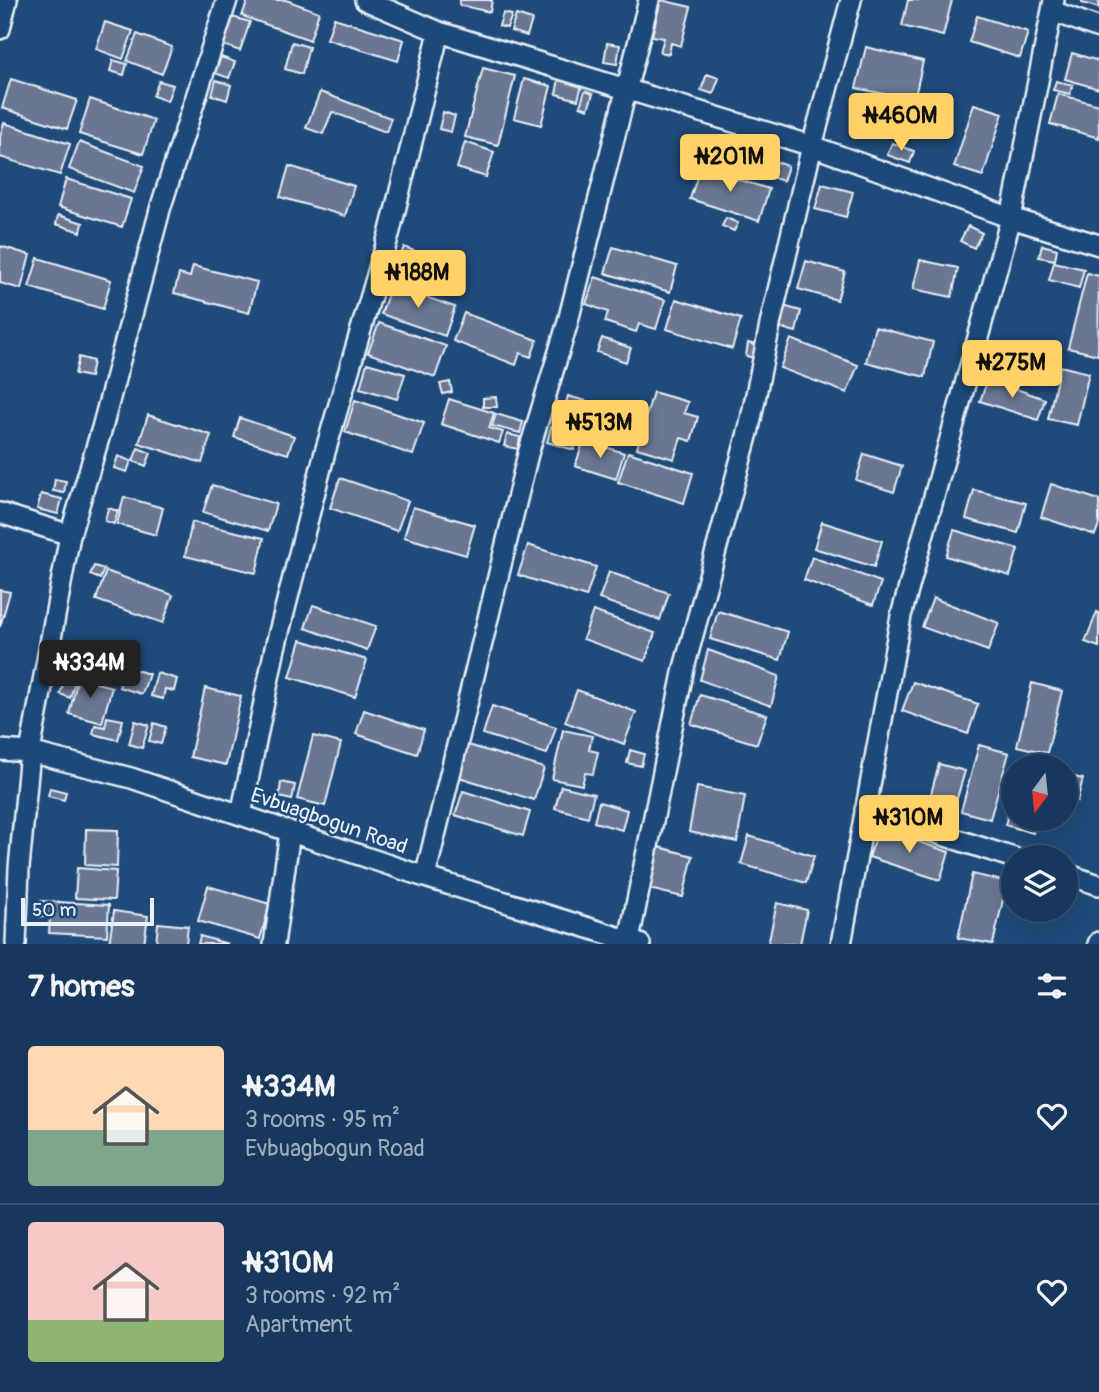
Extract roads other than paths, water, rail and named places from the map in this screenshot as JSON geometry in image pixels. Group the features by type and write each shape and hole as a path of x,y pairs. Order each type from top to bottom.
{"street":[{"path":"0,29 7,0"},
{"path":"16,944 19,868 30,752 70,534 102,428 161,206 227,0"},
{"path":"365,0 439,32 812,146 1011,218 1099,245"},
{"path":"425,877 528,454 567,325 649,0"},
{"path":"635,942 684,667 749,429 771,320 812,146 851,0"},
{"path":"841,944 901,616 1011,218 1053,6 1099,28"},
{"path":"241,815 275,648 326,452 390,231 439,32"},
{"path":"0,513 70,534"},
{"name":"Evbuagbogun Road","path":"0,750 30,752 131,778 425,877 635,942"},
{"path":"865,810 1001,854"},
{"path":"274,944 290,832"},
{"path":"1078,878 1099,885"}]}
